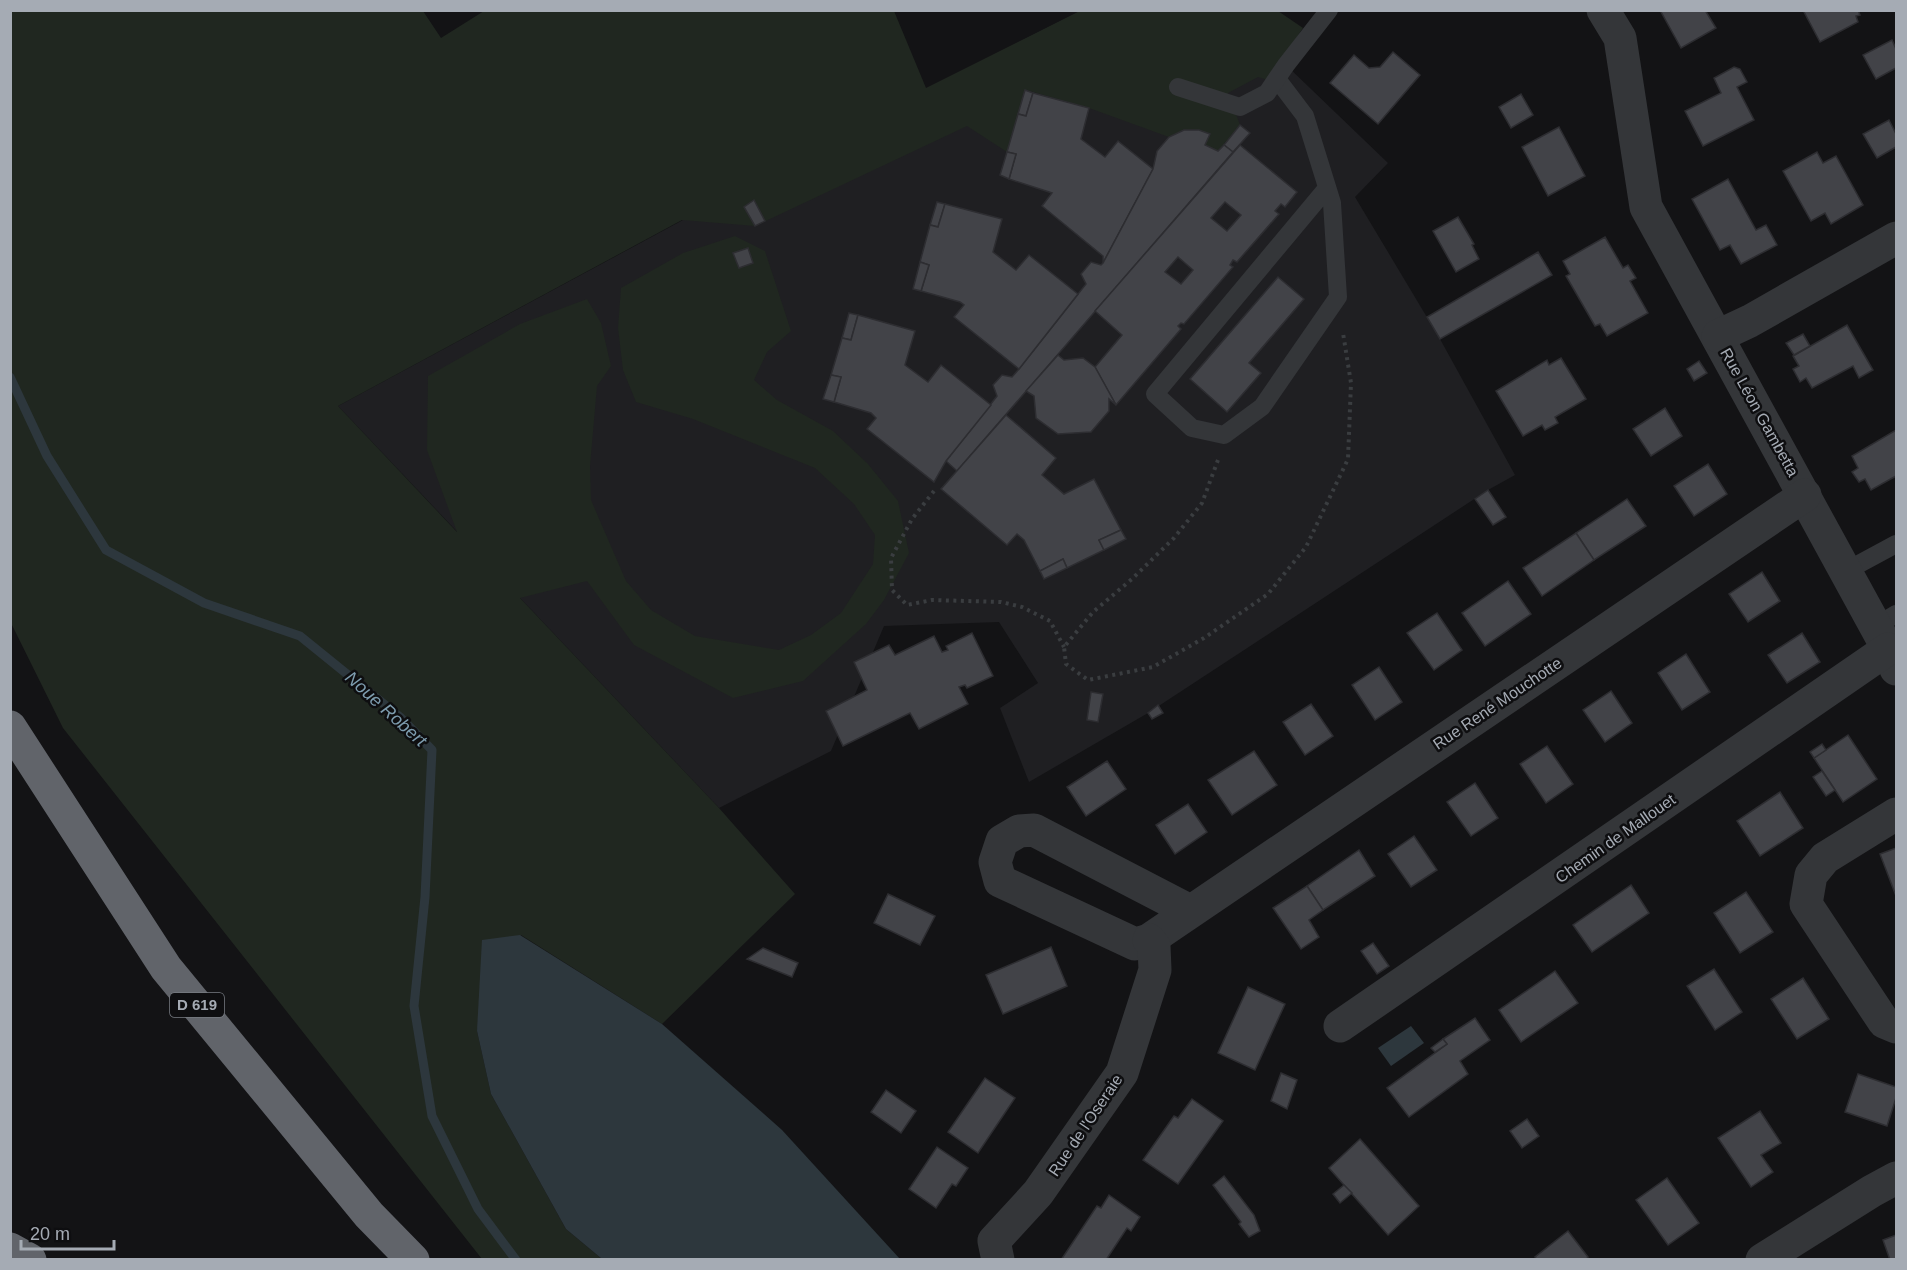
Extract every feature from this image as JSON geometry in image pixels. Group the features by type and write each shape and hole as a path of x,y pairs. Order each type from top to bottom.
{"highway":[{"name":"D 619","path":"10,727 166,968 369,1215 414,1260"},
{"path":"10,1249 30,1260"}],"street":[{"path":"1603,10 1620,38 1646,207 1718,336"},
{"name":"Rue Léon Gambetta","path":"1889,639 1846,571 1718,336 1750,321 1896,238"},
{"name":"Rue René Mouchotte","path":"1149,940 1805,495"},
{"name":"Chemin de Mallouet","path":"1340,1026 1889,639"},
{"path":"1896,814 1825,858 1811,875 1806,904 1884,1022 1896,1027"},
{"path":"1149,940 1135,944 1000,881 995,862 1002,841 1019,831 1034,830 1190,911"},
{"name":"Rue de l'Oseraie","path":"998,1260 994,1241 1038,1193 1122,1073 1155,970 1154,946 1149,940"},
{"path":"1762,1260 1896,1178"}],"lane":[{"path":"1178,87 1240,107 1267,93 1329,10"},
{"path":"1277,79 1305,116 1332,204 1338,297 1262,407 1224,435 1192,428 1155,394 1327,188"},
{"path":"1846,571 1896,544"}],"path":[{"path":"934,490 912,519 891,558 892,590 907,605 932,600 1001,602 1022,607 1050,621 1064,647 1066,664 1088,680 1153,667 1204,638 1268,594 1306,547 1348,459 1351,383 1338,297"},
{"path":"1064,647 1093,612 1132,579 1173,538 1202,503 1215,470 1224,435"}],"shaded area":[{"path":"11,11 423,11 441,38 484,11 894,11 926,88 1080,11 1278,11 1303,28 1268,80 1258,77 1228,93 1240,125 1218,151 1205,145 1210,134 1189,131 1179,132 1169,137 1089,108 1026,90 1007,152 967,126 755,226 682,220 338,406 457,532 427,450 428,376 520,324 587,299 601,323 611,366 597,386 590,466 591,500 626,581 651,610 695,636 779,650 811,635 841,613 873,564 875,535 854,504 815,468 693,419 636,402 623,370 618,328 621,288 683,253 735,236 765,251 791,331 767,352 754,380 777,400 833,431 868,464 898,501 909,553 884,600 866,624 803,681 733,698 634,645 587,581 520,598 719,808 795,894 662,1024 521,935 477,1031 491,1094 566,1229 602,1259 482,1259 63,728 11,623"},
{"path":"1080,11 1286,65 1388,163 1355,197 1440,339 1515,475 1488,490 1148,713 1029,782 1000,708 1038,683 999,622 884,626 831,751 719,808 338,406 926,89"},
{"path":"520,935 662,1024 782,1130 900,1259 602,1259 566,1229 491,1094 477,1031 482,940"},
{"path":"1411,1026 1424,1043 1391,1066 1378,1048"}],"building":[{"path":"1660,10 1705,10 1716,28 1681,48"},
{"path":"1803,10 1858,10 1860,15 1856,16 1858,22 1820,42"},
{"path":"1892,40 1896,49 1896,68 1876,79 1863,55"},
{"path":"1393,52 1420,75 1378,124 1330,83 1354,55 1369,68 1380,67"},
{"path":"1734,67 1740,69 1747,82 1737,87 1754,120 1703,146 1685,111 1721,93 1714,78"},
{"path":"1025,90 1033,93 1026,116 1018,114"},
{"path":"1033,93 1089,108 1081,139 1105,157 1118,141 1153,169 1103,263 1103,256 1042,206 1052,193 1009,179 1016,154 1007,152 1018,114 1026,116"},
{"path":"1521,94 1533,115 1511,128 1499,107"},
{"path":"1889,120 1896,134 1896,147 1877,158 1863,134"},
{"path":"1240,125 1250,133 1233,152 1224,145"},
{"path":"1559,127 1585,176 1548,196 1522,147"},
{"path":"1184,130 1199,130 1210,134 1205,145 1218,151 1224,145 1233,152 957,471 946,461 997,396 993,385 1002,375 1012,377 1019,369 1086,284 1081,274 1091,262 1101,265 1103,263 1153,169 1157,151 1169,137"},
{"path":"1240,145 1297,192 1285,207 1281,204 1275,211 1279,214 1237,262 1233,260 1230,265 1233,267 1184,324 1181,323 1178,326 1181,329 1116,405 1095,367 1122,335 1095,311","holes":["1225,202 1241,215 1227,231 1211,218","1178,257 1193,270 1181,284 1165,272"]},
{"path":"1007,152 1016,154 1009,179 1000,175"},
{"path":"1817,152 1823,163 1836,156 1863,205 1831,224 1825,213 1811,221 1783,171"},
{"path":"1728,179 1756,230 1766,225 1777,245 1741,264 1730,245 1720,250 1692,199"},
{"path":"754,200 765,221 755,226 744,207"},
{"path":"937,202 945,204 938,227 930,225"},
{"path":"945,204 1002,219 993,252 1016,270 1029,255 1078,294 1019,369 954,317 964,305 921,291 929,265 920,262 930,225 938,227"},
{"path":"1458,217 1474,244 1472,245 1479,259 1456,272 1433,231"},
{"path":"1605,237 1623,268 1628,265 1636,278 1630,281 1648,313 1607,336 1600,324 1595,326 1566,276 1570,274 1563,261"},
{"path":"748,248 753,263 739,268 733,253"},
{"path":"1538,252 1552,275 1440,339 1427,317"},
{"path":"920,262 929,265 921,291 913,289"},
{"path":"1278,277 1304,299 1249,363 1261,373 1227,412 1190,379"},
{"path":"849,313 858,315 851,340 842,338"},
{"path":"858,315 915,331 905,365 928,382 941,365 991,405 946,461 934,482 867,429 876,418 871,413 834,402 841,377 831,375 842,338 851,340"},
{"path":"1847,325 1873,370 1859,378 1853,366 1812,388 1806,378 1800,382 1793,369 1799,366 1793,356"},
{"path":"1803,334 1810,346 1794,355 1786,343"},
{"path":"1058,355 1064,360 1083,358 1095,367 1116,405 1109,399 1109,411 1091,432 1058,434 1036,418 1034,396 1026,391"},
{"path":"1561,358 1586,399 1555,417 1558,423 1545,430 1542,425 1523,436 1496,391 1547,360 1549,365"},
{"path":"1699,361 1707,373 1694,381 1687,369"},
{"path":"831,375 841,377 834,402 823,399"},
{"path":"1665,408 1682,436 1651,456 1633,429"},
{"path":"1006,415 1056,458 1042,475 1064,494 1094,479 1121,530 1099,540 1104,550 1067,568 1063,559 1040,571 1024,540 1017,534 1007,545 941,489"},
{"path":"1896,430 1896,476 1871,490 1865,479 1859,482 1852,472 1858,468 1852,456"},
{"path":"1708,464 1727,494 1694,516 1674,486"},
{"path":"1488,490 1506,517 1493,525 1475,499"},
{"path":"1627,499 1646,526 1594,560 1576,533"},
{"path":"1121,530 1126,539 1104,550 1099,540"},
{"path":"1576,533 1594,560 1542,596 1523,568"},
{"path":"1063,559 1067,568 1044,579 1040,571"},
{"path":"1762,572 1780,601 1748,622 1729,594"},
{"path":"1508,581 1531,614 1485,646 1462,613"},
{"path":"1437,613 1462,650 1434,670 1407,633"},
{"path":"972,633 993,676 967,688 965,685 959,687 968,704 919,729 910,713 843,746 826,711 867,690 854,662 889,645 895,655 934,636 942,652 948,650 946,646"},
{"path":"1802,633 1820,662 1787,683 1768,655"},
{"path":"1686,654 1710,692 1682,710 1658,673"},
{"path":"1379,667 1402,702 1375,720 1352,685"},
{"path":"1611,691 1632,723 1605,742 1583,710"},
{"path":"1091,692 1103,694 1098,722 1087,720"},
{"path":"1311,704 1333,736 1305,755 1283,722"},
{"path":"1158,705 1163,713 1152,719 1148,713"},
{"path":"1848,735 1877,779 1843,802 1814,758"},
{"path":"1822,744 1826,750 1814,758 1810,752"},
{"path":"1547,746 1573,784 1546,803 1520,764"},
{"path":"1254,751 1277,785 1232,815 1208,780"},
{"path":"1107,761 1126,789 1086,816 1067,787"},
{"path":"1822,771 1835,790 1826,796 1813,777"},
{"path":"1475,783 1498,818 1471,836 1447,802"},
{"path":"1780,792 1803,828 1760,856 1737,821"},
{"path":"1188,804 1207,832 1175,854 1156,825"},
{"path":"1414,836 1437,870 1411,887 1388,854"},
{"path":"1896,848 1896,896 1880,854"},
{"path":"1359,850 1375,876 1323,910 1307,886"},
{"path":"1631,885 1649,913 1592,952 1573,925"},
{"path":"1307,886 1323,910 1309,920 1319,937 1301,949 1273,908"},
{"path":"1746,892 1773,932 1740,953 1714,913"},
{"path":"888,894 935,916 920,945 874,923"},
{"path":"1373,943 1389,966 1377,974 1361,951"},
{"path":"1051,947 1067,986 1003,1014 986,975"},
{"path":"763,948 798,963 792,977 747,959"},
{"path":"1714,969 1742,1012 1715,1030 1687,986"},
{"path":"1555,971 1578,1003 1521,1042 1499,1010"},
{"path":"1803,978 1829,1019 1797,1039 1771,999"},
{"path":"1248,987 1285,1004 1255,1070 1218,1053"},
{"path":"1475,1018 1490,1040 1460,1061 1468,1074 1409,1117 1387,1088 1447,1044 1443,1039"},
{"path":"1443,1039 1447,1044 1435,1052 1431,1048"},
{"path":"1281,1073 1297,1080 1287,1109 1271,1101"},
{"path":"1858,1074 1896,1087 1896,1098 1887,1126 1845,1112"},
{"path":"985,1078 1015,1098 978,1153 948,1132"},
{"path":"886,1090 916,1111 901,1133 871,1112"},
{"path":"1192,1099 1223,1121 1178,1184 1143,1160 1174,1116 1178,1118"},
{"path":"1760,1111 1781,1143 1761,1155 1773,1172 1751,1187 1718,1138"},
{"path":"1527,1119 1539,1136 1522,1148 1510,1131"},
{"path":"1360,1139 1419,1206 1388,1235 1329,1168"},
{"path":"937,1147 968,1168 956,1186 952,1184 936,1208 909,1189"},
{"path":"1224,1176 1254,1215 1260,1231 1249,1237 1239,1224 1241,1222 1213,1185"},
{"path":"1667,1178 1699,1223 1668,1245 1636,1200"},
{"path":"1344,1185 1352,1193 1340,1203 1333,1194"},
{"path":"1109,1195 1140,1217 1131,1231 1127,1228 1106,1260 1061,1260 1097,1206 1101,1208"},
{"path":"1568,1231 1588,1257 1586,1260 1537,1260 1535,1257"},
{"path":"1896,1235 1896,1260 1890,1260 1883,1240"}],"waterway":[{"name":"Noue Robert","path":"10,377 47,456 106,550 204,603 300,636 400,717 432,750 425,897 414,1006 432,1116 478,1209 516,1260"}]}
